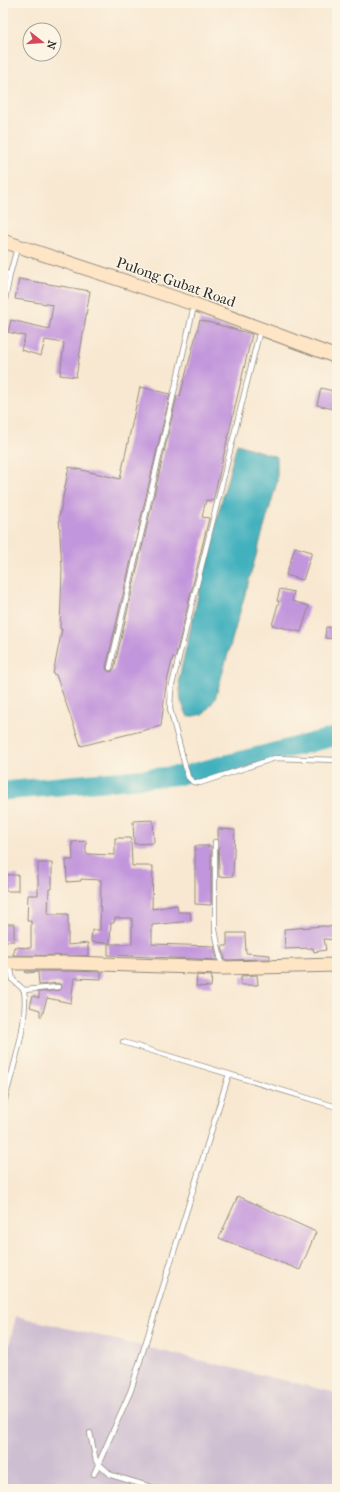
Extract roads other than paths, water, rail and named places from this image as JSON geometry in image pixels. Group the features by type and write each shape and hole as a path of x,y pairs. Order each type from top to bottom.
{"main road":[{"name":"Pulong Gubat Road","path":"3,241 194,304 337,357"},
{"path":"7,963 71,963 223,968 337,964"}],"lane":[{"path":"3,311 10,274 18,246"},
{"path":"3,272 10,274"},
{"path":"110,668 194,304"},
{"path":"260,329 171,689 170,710 188,777 193,782 200,783 275,758 337,760"},
{"path":"216,842 215,930 223,968"},
{"path":"3,1106 23,1025 25,998 24,990 13,980 7,963"},
{"path":"24,990 58,987"},
{"path":"123,1042 337,1107"},
{"path":"94,1474 131,1390 229,1074"},
{"path":"90,1433 96,1461 111,1475 158,1489"}],"water":[{"path":"237,444 277,457 277,482 215,699 204,714 188,717 181,701 179,679 209,548"}],"waterway":[{"path":"192,773 337,736"},
{"path":"3,791 182,775"}]}
